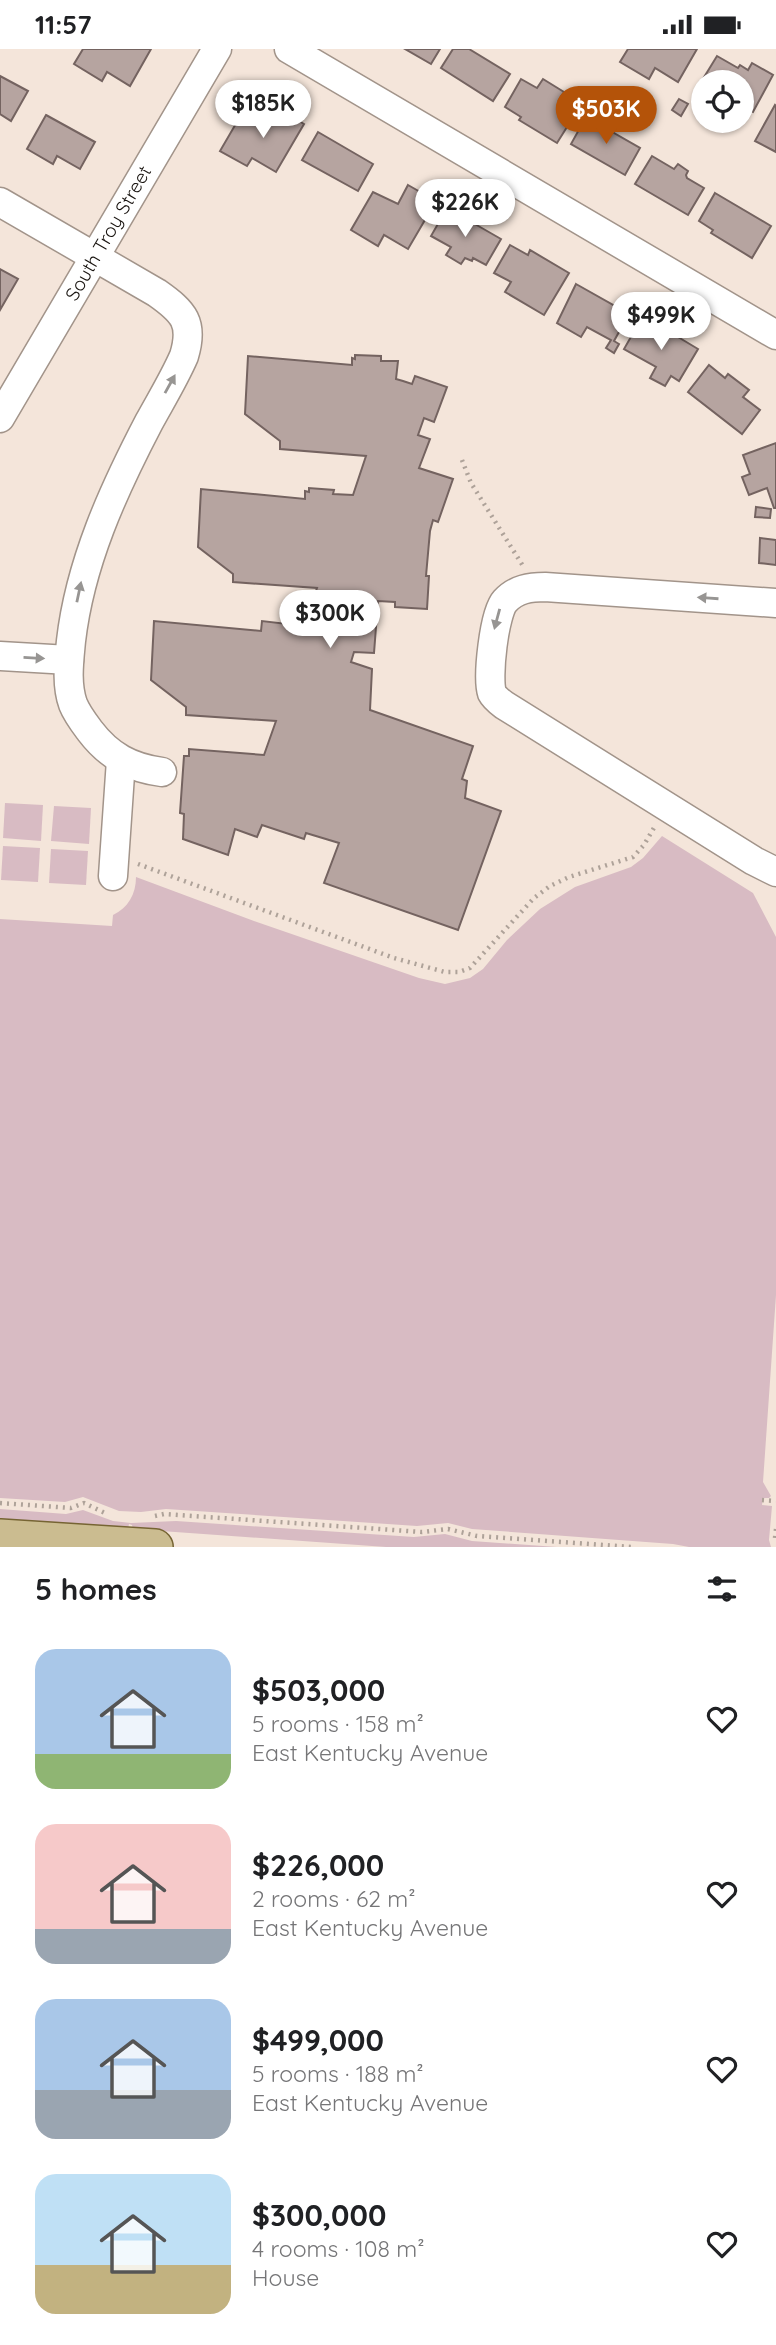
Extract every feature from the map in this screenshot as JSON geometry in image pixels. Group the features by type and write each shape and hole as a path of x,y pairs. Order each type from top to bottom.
{"main road":[{"path":"0,1537 151,1533"}],"street":[{"name":"South Troy Street","path":"0,418 216,49"},
{"path":"289,49 776,335"},
{"path":"0,202 175,306 187,323 188,338 179,367 120,480 80,585 69,660 70,692 75,708 97,741 121,760 139,768 162,772"},
{"path":"776,603 545,587 524,589 502,605 495,622 492,693 504,705 626,782 776,872"},
{"path":"0,656 69,660"},
{"path":"114,866 121,760"}],"path":[{"path":"462,460 471,483 524,567"},
{"path":"114,866 394,958 459,972 470,968 534,898 550,886 581,872 633,856 644,845 654,826"},
{"path":"762,1500 776,1501"},
{"path":"0,1503 71,1508 85,1503 112,1515"},
{"path":"151,1533 164,1514 422,1532 448,1529 477,1536 631,1547"},
{"path":"775,1538 776,1529"}],"shaded area":[{"path":"5,803 43,805 41,841 3,838"},
{"path":"54,806 91,808 89,844 51,841"},
{"path":"662,836 753,893 776,937 776,1295 763,1482 771,1496 763,1498 762,1505 772,1506 769,1540 771,1547 689,1547 472,1529 448,1523 417,1526 166,1509 119,1511 83,1497 65,1502 0,1498 0,919 112,926 113,915 123,909 133,895 136,877 254,921 419,978 445,984 470,978 483,969 507,940 540,909 575,887 631,867 643,858"},
{"path":"3,846 40,848 38,882 1,880"},
{"path":"51,849 88,851 86,885 49,883"},
{"path":"0,1509 66,1514 83,1510 113,1521 131,1523 176,1521 414,1537 445,1534 472,1541 557,1547 386,1547 133,1529 129,1524 128,1529 0,1520"}],"building":[{"path":"83,49 151,49 130,86 107,72 102,81 74,64"},
{"path":"405,49 440,49 431,64"},
{"path":"453,49 469,49 510,74 493,101 441,68"},
{"path":"628,49 697,49 678,82 655,68 649,79 620,62"},
{"path":"717,56 738,68 740,65 748,70 708,70"},
{"path":"752,63 773,75 754,110 754,70 748,70"},
{"path":"0,76 28,91 11,121 0,114"},
{"path":"521,79 537,88 543,79 564,92 559,100 577,111 557,143 519,120 521,117 505,107"},
{"path":"679,99 688,104 681,116 672,110"},
{"path":"776,106 776,152 755,141"},
{"path":"277,108 304,124 276,172 252,158 247,166 220,151 241,115 266,127"},
{"path":"46,115 95,142 80,169 57,156 53,164 27,149"},
{"path":"586,117 640,148 625,175 571,144"},
{"path":"318,132 373,164 358,191 302,160"},
{"path":"652,156 674,169 678,164 688,171 687,178 704,188 688,215 635,184"},
{"path":"408,185 436,201 408,249 384,235 378,246 351,230 373,192 398,204"},
{"path":"715,193 771,226 752,258 711,233 713,230 699,221"},
{"path":"447,208 501,239 486,265 473,258 472,261 465,258 461,264 446,255 451,247 431,236"},
{"path":"510,245 528,255 530,250 569,273 544,315 505,292 511,282 494,273"},
{"path":"0,269 18,279 0,310"},
{"path":"576,284 629,314 614,341 619,344 614,353 606,348 611,340 587,327 581,337 557,323"},
{"path":"640,321 655,329 658,325 698,349 679,381 671,376 665,386 650,378 656,367 624,349"},
{"path":"355,355 381,356 381,361 398,361 396,379 412,384 415,376 447,387 434,422 424,418 418,435 430,439 419,468 453,479 438,522 433,520 430,531 426,576 429,576 427,609 395,607 395,602 378,601 374,653 354,652 351,662 372,669 370,710 473,746 462,779 467,781 465,798 501,811 458,930 324,883 339,843 306,833 304,839 262,825 257,837 235,829 228,855 183,839 184,814 180,813 184,756 189,756 189,749 264,755 276,721 186,715 186,707 151,680 154,621 261,631 262,621 304,626 317,588 233,582 233,574 198,547 201,489 305,499 305,491 309,492 309,488 334,490 333,494 353,495 366,456 280,449 280,441 245,414 248,356 352,365"},
{"path":"709,365 725,378 728,374 749,390 743,397 760,410 742,434 688,392"},
{"path":"776,443 774,508 767,488 749,495 742,477 750,474 743,455"},
{"path":"756,507 771,509 770,518 755,517"},
{"path":"760,538 776,540 776,565 759,563"}]}
